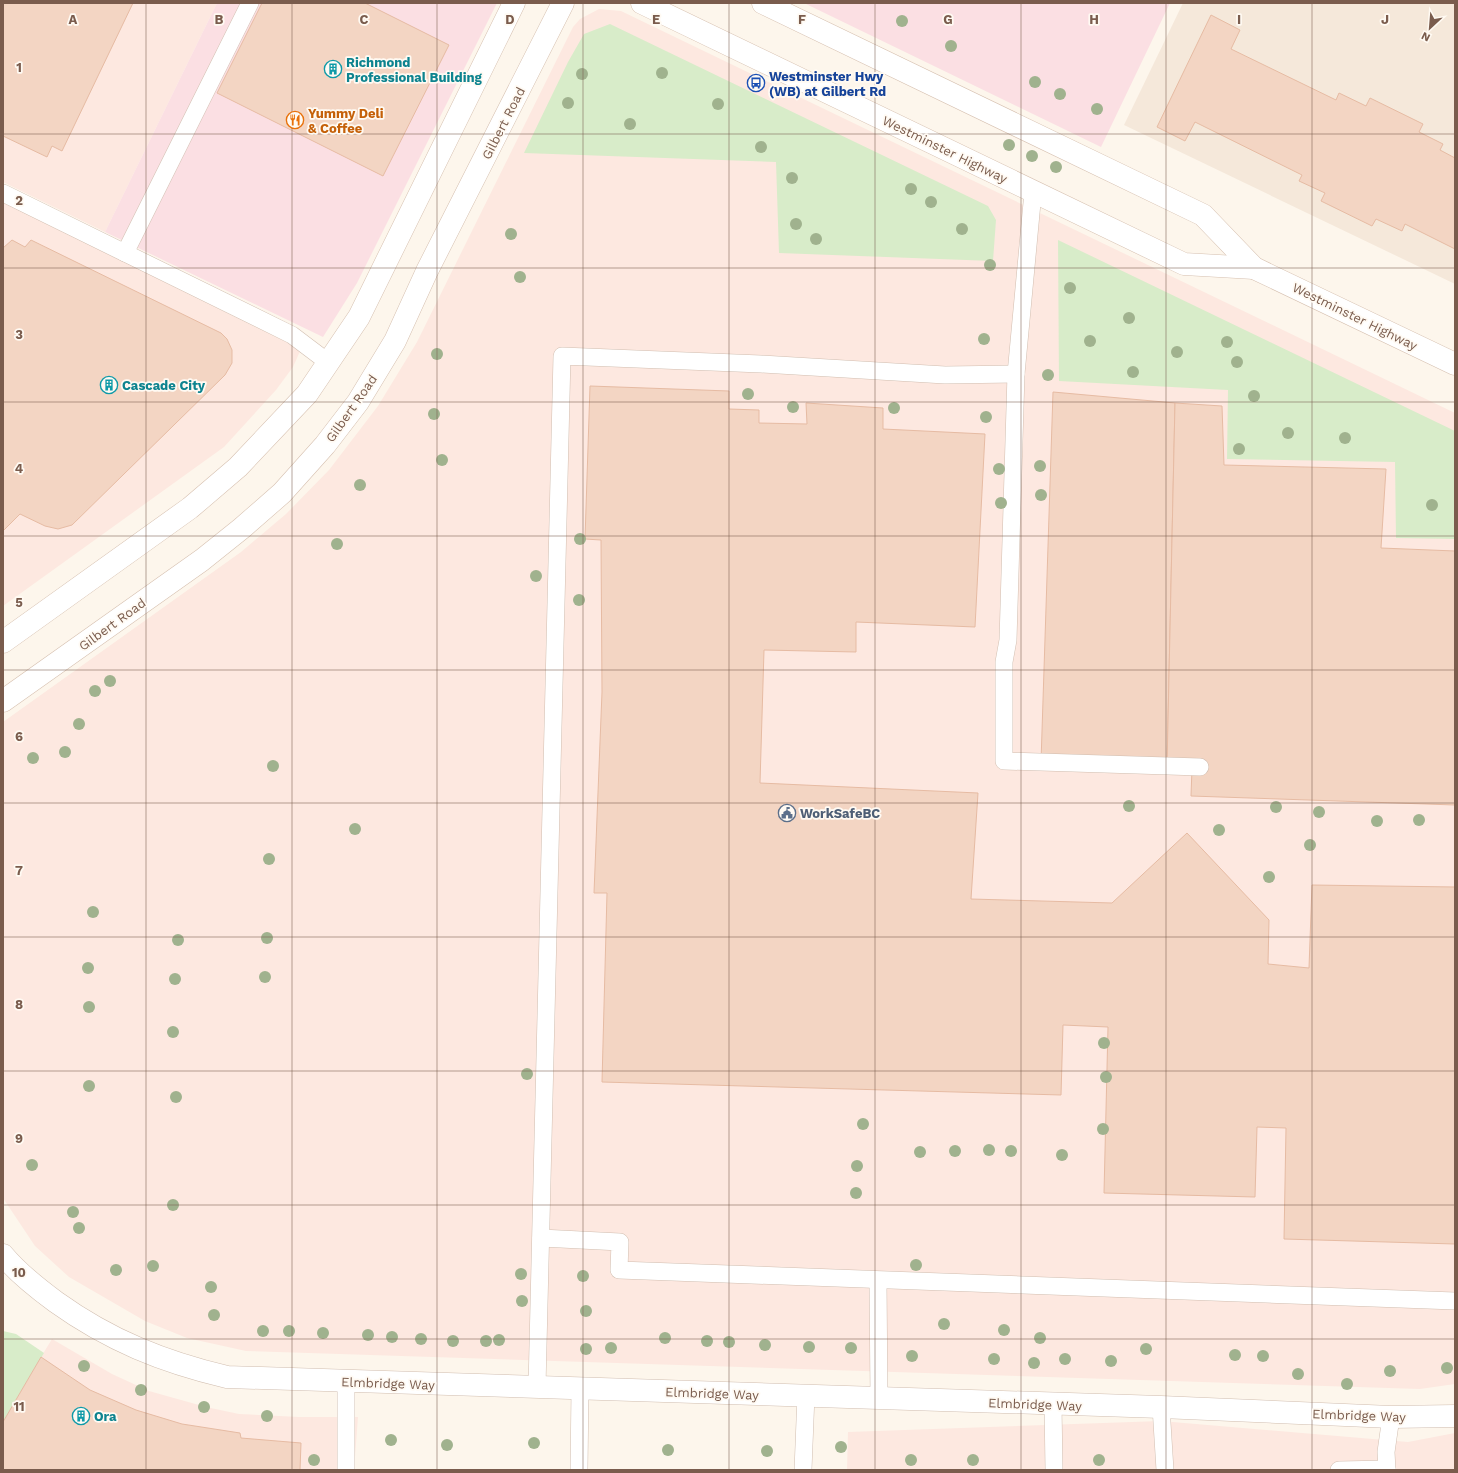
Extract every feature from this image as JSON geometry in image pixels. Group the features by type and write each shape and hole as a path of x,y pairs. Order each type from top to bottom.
{"main road":[{"path":"3,642 190,508 238,467 307,394 359,317 514,3"},
{"name":"Gilbert Road","path":"3,701 202,560 282,493 325,445 358,402 395,341 428,271 563,3"},
{"name":"Westminster Highway","path":"642,3 1184,264 1254,268"},
{"name":"Westminster Highway","path":"763,3 1203,215 1254,268 1455,364"},
{"name":"Elmbridge Way","path":"4,1259 35,1287 70,1312 130,1346 164,1360 227,1377 1161,1407 1391,1417 1455,1416"}],"lane":[{"path":"125,253 250,3"},
{"path":"1033,192 1016,374 1008,640 1004,662 1004,761 1200,767"},
{"path":"3,193 292,335 329,363"},
{"path":"537,1387 562,356 761,364 945,375 1016,374"},
{"path":"541,1238 620,1242 619,1270 878,1281 1455,1301"},
{"path":"878,1281 879,1399"},
{"path":"346,1382 346,1470"},
{"path":"579,1470 580,1389"},
{"path":"803,1470 806,1396"},
{"path":"1053,1404 1054,1470"},
{"path":"1161,1407 1165,1470"},
{"path":"1339,1470 1387,1470 1386,1452 1391,1417"}],"shaded area":[{"path":"3,3 217,3 105,232 3,182"},
{"path":"217,3 497,3 357,283 323,337 105,232"},
{"path":"804,3 1170,3 1101,147"},
{"path":"1183,3 1455,3 1455,284 1124,125"},
{"path":"599,9 621,11 1455,413 1455,1384 1420,1389 246,1351 187,1338 145,1321 69,1277 35,1246 3,1198 3,722 241,552 286,514 329,470 378,406 417,342 573,27 580,19"},
{"name":"Cascade City","path":"3,201 301,349 293,367 276,390 224,447 3,606"},
{"name":"Ora","path":"52,1339 112,1374 149,1391 206,1407 239,1414 299,1417 358,1417 354,1470 3,1470 41,1357"},
{"path":"1161,1421 1408,1442 1455,1433 1455,1470 847,1470 848,1432"}],"green space":[{"path":"610,24 988,206 996,220 993,261 779,253 776,162 524,153 568,62 584,34"},
{"path":"1058,240 1455,431 1455,539 1396,538 1395,462 1227,459 1228,390 1059,381"},
{"path":"3,1331 16,1334 44,1353 3,1422"}],"building":[{"path":"3,3 133,3 62,151 52,146 47,157 3,136"},
{"name":"Richmond Professional Building","path":"262,3 365,3 449,45 383,176 217,93"},
{"path":"1211,15 1240,30 1231,49 1336,100 1339,93 1366,106 1370,98 1423,124 1419,132 1443,144 1440,150 1455,158 1455,249 1405,224 1402,231 1376,219 1372,226 1321,201 1325,193 1299,181 1302,175 1195,122 1185,141 1157,127"},
{"name":"Cascade City","path":"12,240 25,247 31,240 221,333 227,339 232,350 232,363 225,375 72,525 58,529 45,526 20,514 3,531 3,248"},
{"name":"WorkSafeBC","path":"590,386 729,391 729,409 759,410 759,423 807,424 806,403 883,408 883,429 985,434 975,627 856,622 856,652 764,650 760,783 978,793 971,899 1112,903 1187,833 1269,920 1268,964 1309,968 1312,885 1455,887 1455,1244 1284,1239 1286,1128 1257,1127 1255,1197 1104,1193 1108,1027 1063,1025 1061,1095 602,1082 607,893 594,893 602,692 601,540 585,539"},
{"path":"1053,392 1175,403 1167,766 1041,762"},
{"path":"1175,403 1222,406 1224,465 1386,469 1381,548 1455,551 1455,805 1191,796 1192,768 1167,766"},
{"name":"Ora","path":"41,1357 90,1390 136,1410 182,1424 240,1433 241,1438 301,1443 300,1470 3,1470 3,1422"}],"place":[{"name":"Richmond Professional Building","path":"333,69"},
{"name":"Westminster Hwy (WB) at Gilbert Rd","path":"756,83"},
{"name":"Yummy Deli & Coffee","path":"295,120"},
{"name":"Cascade City","path":"109,385"},
{"name":"WorkSafeBC","path":"787,813"},
{"name":"Ora","path":"81,1416"}]}
